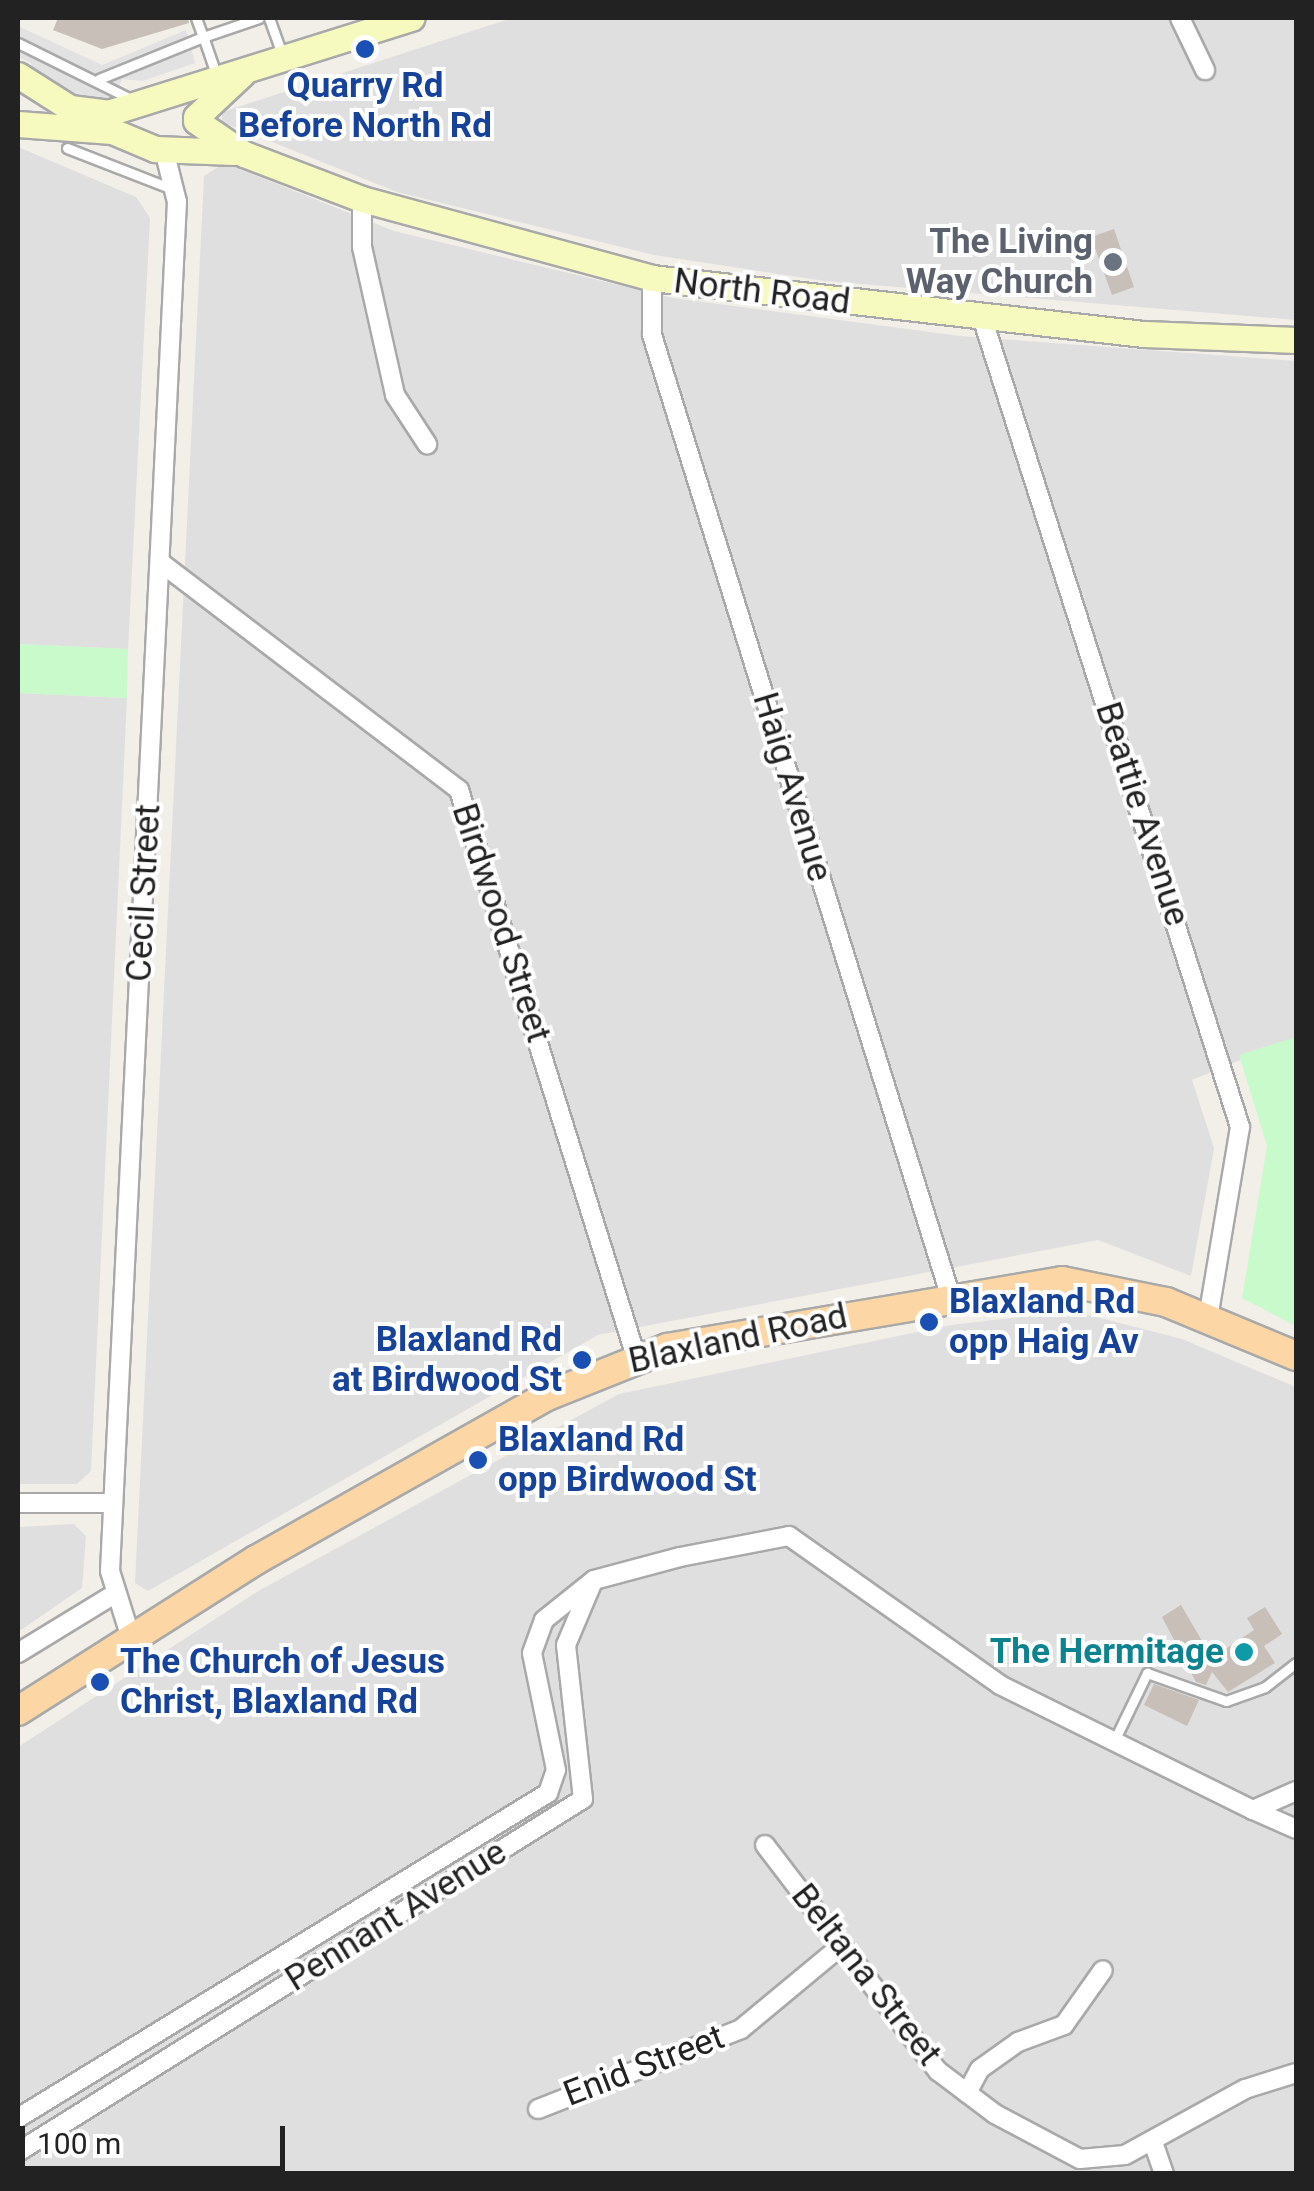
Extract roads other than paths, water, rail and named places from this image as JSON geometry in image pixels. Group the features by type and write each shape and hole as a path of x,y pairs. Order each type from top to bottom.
{"main road":[{"name":"Blaxland Road","path":"18,1711 130,1635 547,1396 636,1357 950,1295 1089,1282 1208,1318 1296,1356"}],"street":[{"path":"18,75 70,108 108,112 168,91 285,63 411,18"},
{"path":"1180,18 1205,70"},
{"path":"172,149 229,76"},
{"name":"North Road","path":"168,91 196,119 244,154"},
{"name":"North Road","path":"18,124 112,131 172,149 244,154 362,199 652,278 982,317 1296,340"},
{"name":"Cecil Street","path":"130,1635 114,1595 114,1503 177,197 172,149"},
{"path":"177,197 192,164 213,150"},
{"path":"362,199 362,247 395,396 428,444"},
{"name":"Haig Avenue","path":"652,278 652,335 950,1295"},
{"name":"Beattie Avenue","path":"982,317 1240,1127 1208,1318"},
{"name":"Birdwood Street","path":"160,562 459,790 636,1357"},
{"path":"18,1503 114,1503"},
{"name":"Pennant Avenue","path":"18,2118 548,1793 556,1770 532,1653 544,1620 594,1580 789,1536 1000,1685 1296,1829"},
{"name":"Pennant Avenue","path":"18,2152 583,1800 566,1645 594,1580"},
{"path":"18,1653 114,1595"},
{"path":"1253,1810 1296,1791"},
{"name":"Beltana Street","path":"766,1845 938,2071 966,2092 1080,2159 1154,2142 1245,2089 1296,2073"},
{"name":"Enid Street","path":"538,2108 741,2028 842,1945"},
{"path":"966,2092 980,2069 1018,2042 1064,2024 1103,1970"},
{"path":"1154,2142 1164,2174"}],"lane":[{"path":"196,18 203,37 229,76"},
{"path":"99,79 258,18"},
{"path":"270,18 285,63"},
{"path":"18,43 99,79 139,104"},
{"path":"67,148 177,197"},
{"path":"1114,1742 1147,1673 1226,1700 1265,1687 1296,1663"}],"place":[{"name":"Quarry Rd Before North Rd","path":"365,49"},
{"name":"The Living Way Church","path":"1113,262"},
{"name":"Blaxland Rd opp Haig Av","path":"929,1322"},
{"name":"Blaxland Rd at Birdwood St","path":"582,1360"},
{"name":"Blaxland Rd opp Birdwood St","path":"478,1460"},
{"name":"The Hermitage","path":"1244,1652"},
{"name":"The Church of Jesus Christ, Blaxland Rd","path":"100,1682"}]}
